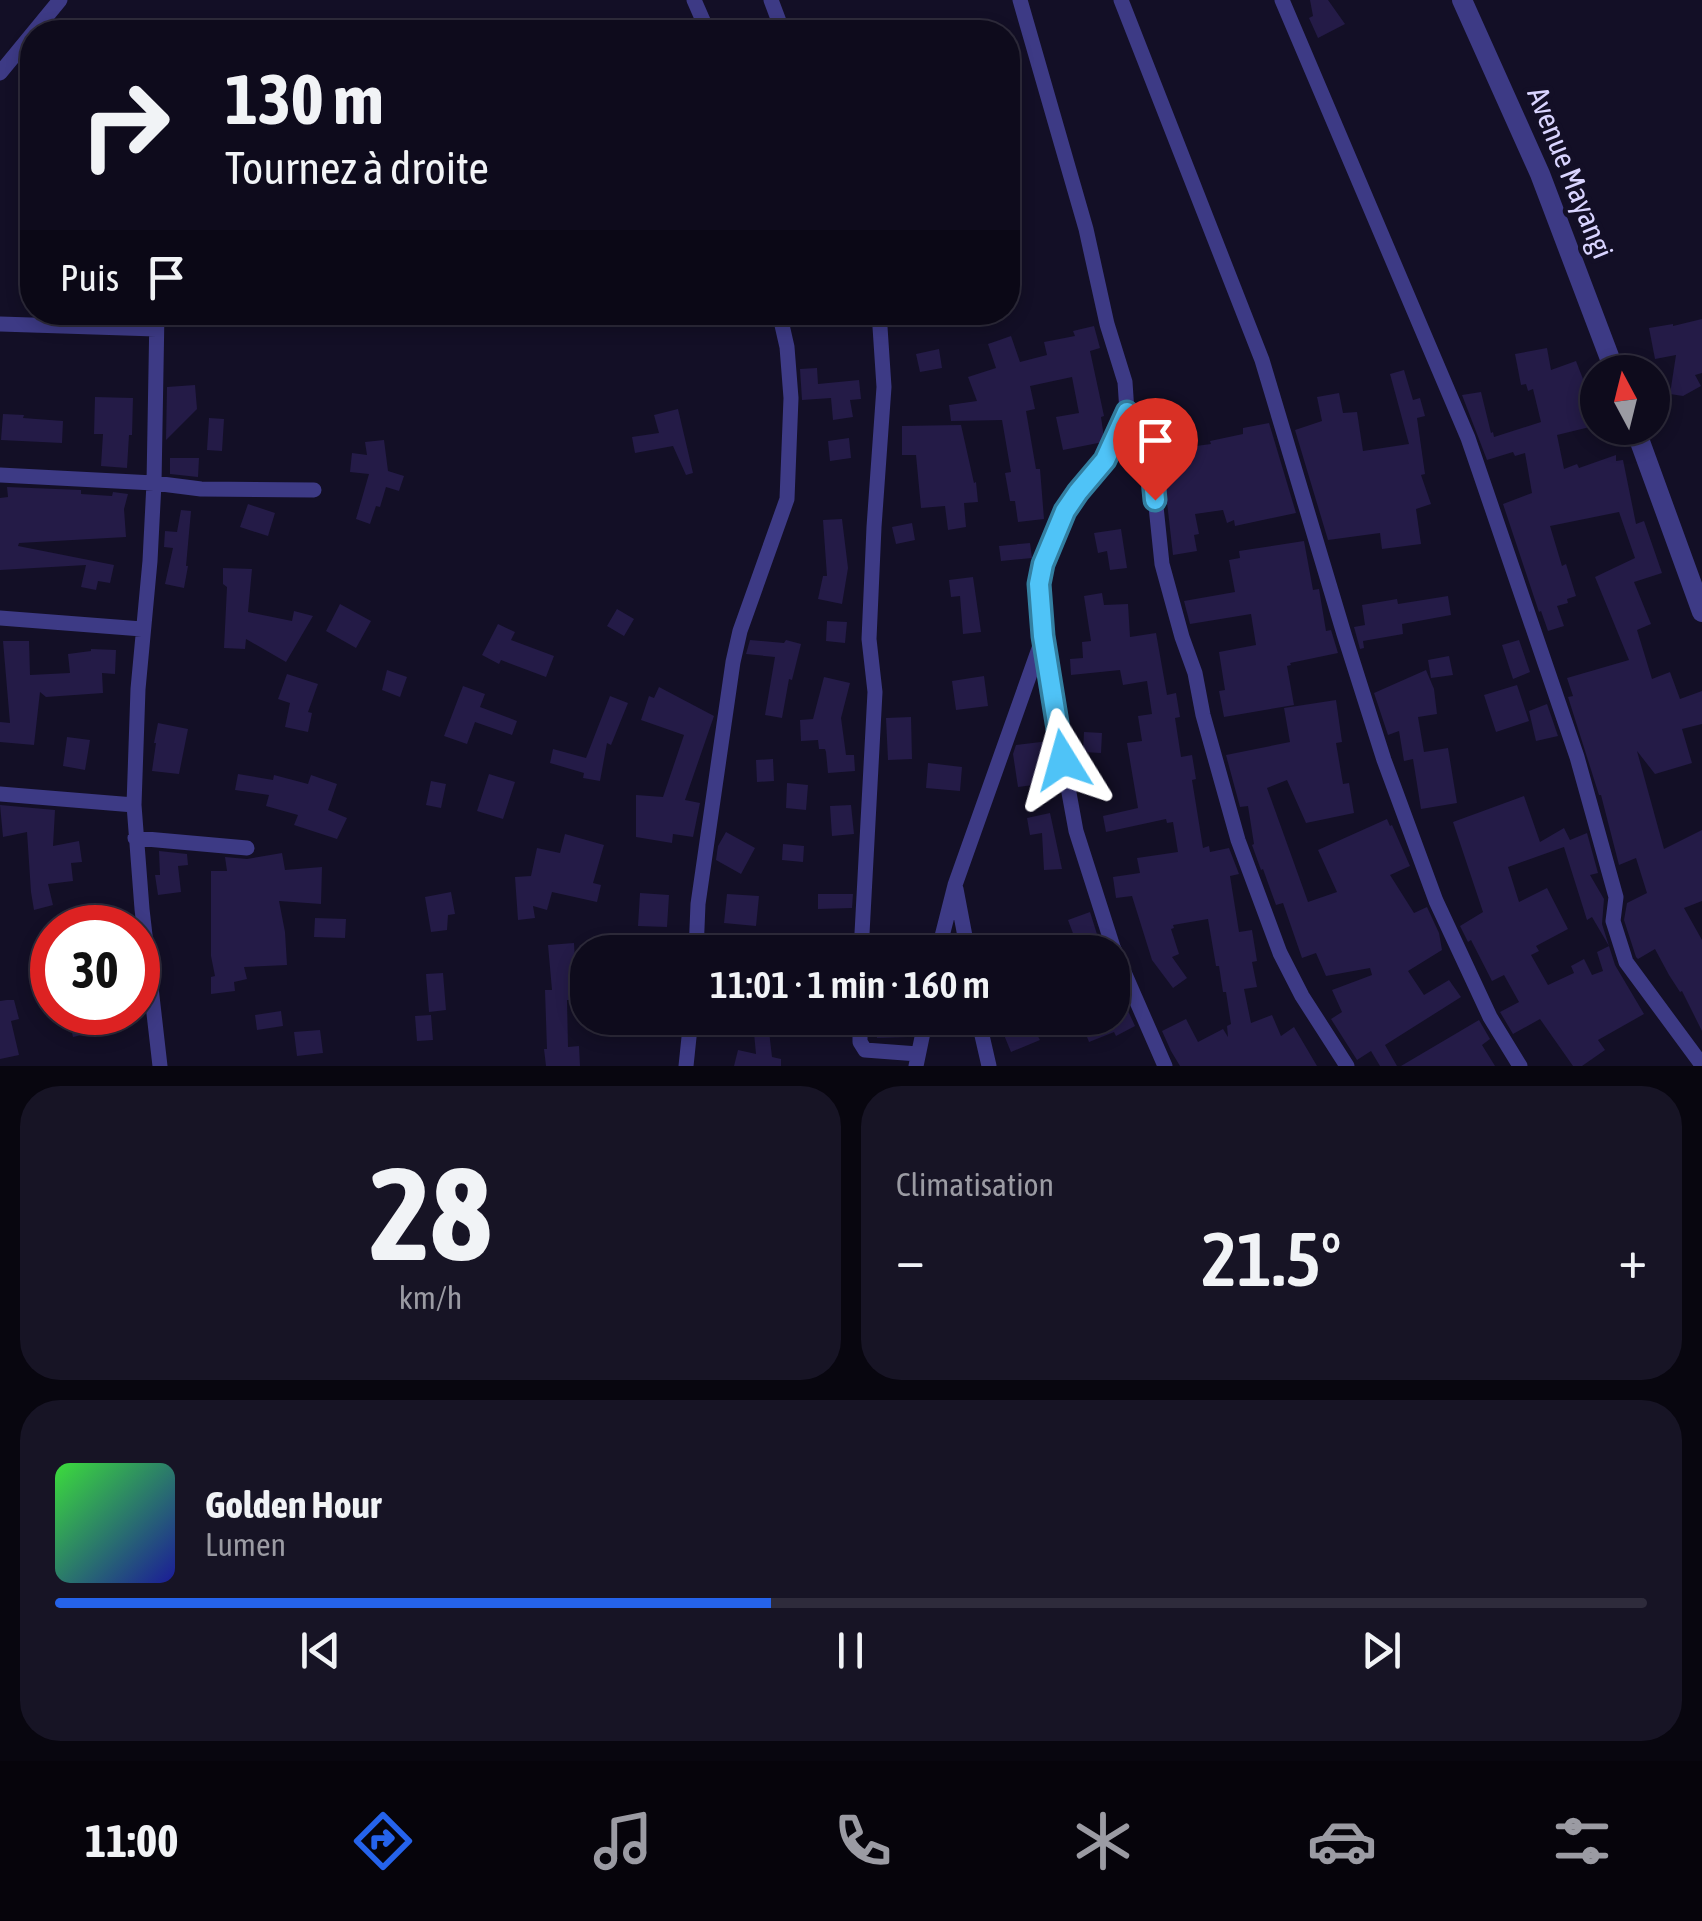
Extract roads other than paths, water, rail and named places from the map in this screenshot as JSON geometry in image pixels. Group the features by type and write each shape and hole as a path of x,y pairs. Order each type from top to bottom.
{"street":[{"path":"44,20 60,0"},
{"path":"1020,0 1086,229 1125,382 1127,412 1105,460 1065,511 1043,564 1039,584 1043,636 1076,831 1113,947 1165,1066"},
{"path":"1122,0 1262,360 1384,760 1436,902 1490,1017 1520,1066"},
{"path":"1282,0 1468,438 1577,757 1616,897 1613,921 1626,962 1702,1065"},
{"name":"Avenue Mayangi","path":"1462,0 1540,174 1609,355"},
{"path":"0,73 20,49"},
{"path":"156,325 154,483 134,804 160,1066"},
{"path":"697,935 732,662 787,499 791,398 782,325"},
{"path":"861,935 875,692 869,639 884,387 880,325"},
{"path":"1127,412 1139,422 1152,468 1162,564 1195,672 1238,840 1280,952 1302,996 1347,1066"},
{"path":"1641,445 1702,612"},
{"path":"0,475 201,489 314,490"},
{"path":"0,618 142,629"},
{"path":"942,935 955,885 1043,636"},
{"path":"0,794 134,804"},
{"path":"136,838 247,848"},
{"path":"955,885 965,935"},
{"path":"686,1066 690,1035"},
{"path":"860,1035 865,1050 917,1060 922,1035"},
{"path":"982,1035 989,1066"}]}
